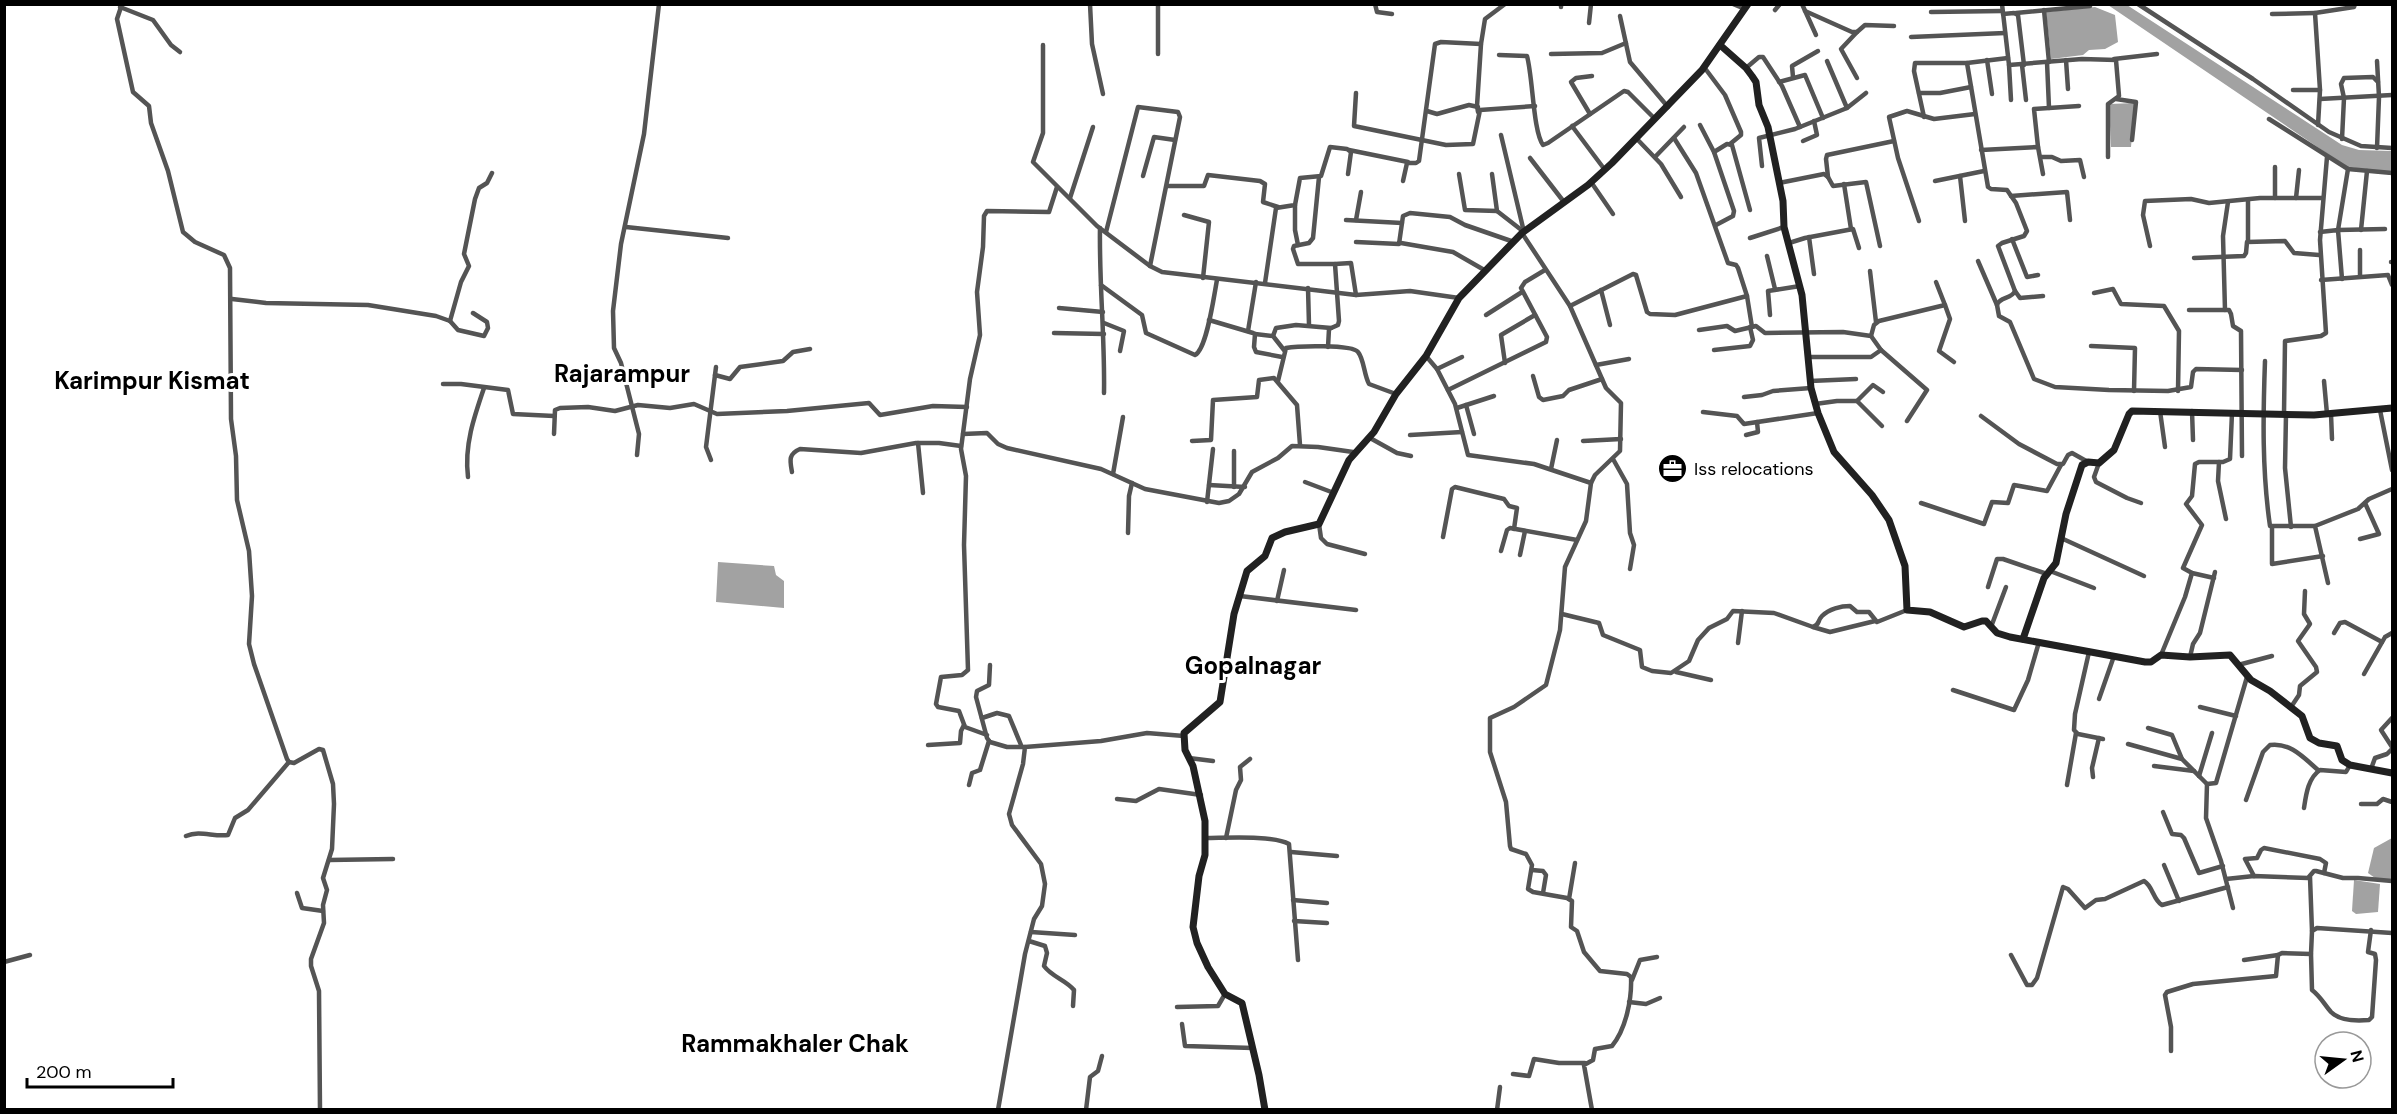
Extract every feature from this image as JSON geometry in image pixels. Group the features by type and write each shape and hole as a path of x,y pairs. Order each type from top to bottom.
{"street":[{"path":"638,455 639,434 620,361 614,348 614,288 644,134 658,4"},
{"path":"1090,4 1092,44 1102,94"},
{"path":"1158,4 1158,54"},
{"path":"1375,4 1377,12 1392,14"},
{"path":"1356,93 1354,126 1446,145 1473,144 1485,19 1505,4"},
{"path":"1589,23 1591,4"},
{"path":"1365,554 1327,544 1322,537 1319,524 1353,452 1370,438 1396,394 1425,356 1459,298 1523,233 1605,170 1668,106 1704,67 1746,7 1733,4"},
{"path":"1775,10 1780,4"},
{"path":"1802,4 1816,35"},
{"path":"2036,4 2036,11"},
{"path":"2138,4 2342,139 2361,146 2392,148"},
{"path":"2272,14 2315,13 2354,7 2355,4"},
{"path":"180,52 171,45 153,20 121,6 117,19 133,92 149,106 151,123 168,171 183,232 195,242 224,255 230,268 231,419 236,451 237,500 249,550 252,596 249,644 289,762"},
{"path":"1931,12 2002,10 2016,13 2090,6"},
{"path":"2002,10 2011,100"},
{"path":"2044,10 2049,108"},
{"path":"1805,11 1857,32"},
{"path":"2016,13 2019,18 2026,100"},
{"path":"2315,13 2320,90 2318,125"},
{"path":"1620,16 1632,64 1668,106"},
{"path":"1857,78 1841,49 1865,25 1894,26"},
{"path":"1911,37 2005,33"},
{"path":"1298,245 1295,230 1300,178 1319,177 1323,174 1330,147 1408,162 1419,161 1435,44 1441,42 1481,44"},
{"path":"1551,54 1602,53 1626,43"},
{"path":"1043,45 1043,133 1033,162 1100,228 1150,266 1162,272 1217,280 1256,282 1356,295 1410,291 1459,298"},
{"path":"1720,45 1746,68 1756,82 1756,94 1770,134 1784,227 1800,286 1807,333 1810,385 1815,404 1834,452 1872,495 1889,520 1905,567 1907,610"},
{"path":"1793,77 1792,66 1818,51"},
{"path":"2009,65 2157,54"},
{"path":"1499,55 1527,57 1532,72 1538,137 1543,145 1626,91 1655,119"},
{"path":"1746,68 1761,56 1779,82 1800,127"},
{"path":"1924,117 1914,71 1916,63 1967,63 2008,58"},
{"path":"2114,58 2117,62 2119,96 2116,99"},
{"path":"1988,60 1992,94"},
{"path":"2066,60 2068,89"},
{"path":"1827,61 1847,108"},
{"path":"2377,61 2379,82 2377,147"},
{"path":"1967,63 1984,171 1989,189 2005,189 2011,196 2027,231 2026,234 1998,246 2015,291 2020,298 2043,296"},
{"path":"1704,67 1725,95 1741,132 1741,135 1730,144 1714,152"},
{"path":"1779,82 1805,75 1823,118"},
{"path":"1590,114 1571,82 1576,78 1592,76"},
{"path":"2342,139 2344,98 2341,84 2344,78 2373,77 2379,82"},
{"path":"1919,93 1936,94 1971,87"},
{"path":"2293,90 2320,90"},
{"path":"1762,166 1758,140 1770,134 1814,122 1847,108 1866,93"},
{"path":"2320,99 2392,95"},
{"path":"2108,157 2108,104 2111,100 2136,102 2132,140"},
{"path":"1426,111 1437,114 1446,110 1535,106"},
{"path":"2043,174 2033,110 2079,106"},
{"path":"1107,232 1138,107 1178,112 1180,117 1150,266"},
{"path":"1919,221 1888,119 1907,111 1934,119 1975,114"},
{"path":"2269,119 2327,158 2348,169 2392,173"},
{"path":"1803,141 1817,135 1814,122"},
{"path":"1700,125 1714,152 1734,213 1733,216 1716,225"},
{"path":"1070,198 1093,126"},
{"path":"1572,126 1605,170"},
{"path":"1655,157 1684,127"},
{"path":"1502,135 1523,233 1570,306 1608,392 1616,396 1621,403 1620,450 1595,475 1591,483 1587,516 1565,567 1559,636 1546,685 1514,707 1494,714 1490,721 1490,752 1506,802 1510,846 1526,854 1531,861 1532,870 1528,889 1569,898"},
{"path":"1143,176 1154,137 1175,140"},
{"path":"1636,138 1655,157 1681,197"},
{"path":"1674,138 1696,173 1728,263 1736,265 1747,296 1753,340 1750,346 1714,350"},
{"path":"1880,246 1866,182 1833,186 1828,177 1826,159 1827,155 1894,141"},
{"path":"1730,144 1750,210"},
{"path":"1981,150 2038,147"},
{"path":"1348,174 1351,155 1349,150"},
{"path":"2041,157 2052,157 2061,161 2080,160 2084,177"},
{"path":"1530,158 1564,202"},
{"path":"2291,527 2285,468 2284,342 2289,339 2325,334 2326,309 2319,255 2327,158"},
{"path":"1403,181 1408,162"},
{"path":"2275,167 2275,198"},
{"path":"2342,279 2338,230 2348,169"},
{"path":"2296,198 2299,170"},
{"path":"1935,181 1984,171"},
{"path":"2361,230 2367,171"},
{"path":"450,321 461,282 469,266 464,254 475,199 479,188 487,183 492,173"},
{"path":"1459,174 1465,210 1497,211 1523,233"},
{"path":"1492,174 1497,211"},
{"path":"1779,183 1824,174 1828,177"},
{"path":"1167,186 1204,186 1208,175 1260,180 1265,184 1263,202 1278,207 1296,205"},
{"path":"1960,176 1965,220"},
{"path":"1319,177 1313,238 1310,243 1298,245 1293,249 1298,264 1351,263 1356,295"},
{"path":"1591,182 1612,214"},
{"path":"1844,184 1851,229 1854,230 1859,248"},
{"path":"1057,187 1049,212 989,211 984,216 983,248 977,292 980,334 967,407 967,434 961,446 966,476 964,545 968,670 962,675 941,677 936,704 938,707 959,711 964,726 1007,747 1091,742 1147,733 1184,736"},
{"path":"1356,220 1360,192"},
{"path":"2011,196 2067,192 2070,220"},
{"path":"2150,246 2143,215 2143,202 2183,199 2209,203 2275,198 2322,198"},
{"path":"2193,258 2245,255 2248,241 2248,200"},
{"path":"2225,310 2223,236 2228,202"},
{"path":"1265,283 1274,214 1278,207"},
{"path":"1401,243 1403,216 1407,213 1450,217 1465,225 1514,242"},
{"path":"1184,215 1209,222 1203,278"},
{"path":"1346,220 1402,223"},
{"path":"626,227 728,238"},
{"path":"1750,238 1784,227"},
{"path":"1100,228 1104,393"},
{"path":"1789,243 1851,229"},
{"path":"2320,232 2385,229"},
{"path":"1809,237 1814,274"},
{"path":"2012,239 2027,277 2038,275"},
{"path":"2248,241 2285,241 2294,253 2319,255"},
{"path":"1356,242 1401,243 1453,252 1486,271"},
{"path":"2360,250 2360,276"},
{"path":"1767,256 1775,289"},
{"path":"1978,261 1999,316 2010,322 2032,377 2036,381 2055,387 2134,391 2180,390 2192,385 2193,372 2196,369 2242,369"},
{"path":"1273,336 1278,327 1309,325 1330,327 1339,324 1335,264"},
{"path":"1448,390 1546,342 1547,337 1521,288 1525,282 1545,270"},
{"path":"1870,271 1876,322 1871,336"},
{"path":"1570,306 1635,274 1647,312 1671,315 1747,296"},
{"path":"2321,280 2388,275 2392,285"},
{"path":"1101,285 1142,315 1146,333 1192,355 1197,355 1200,352 1209,320 1217,280"},
{"path":"1248,331 1256,282"},
{"path":"1936,282 1950,319 1939,351 1954,362"},
{"path":"1770,315 1768,291 1800,286"},
{"path":"1308,288 1309,325"},
{"path":"2094,292 2113,289 2121,304 2164,306 2179,331 2180,390"},
{"path":"1601,290 1610,325"},
{"path":"1996,305 1999,301 2013,295 2015,291"},
{"path":"1486,315 1522,292"},
{"path":"232,299 266,303 368,305 436,316 450,321 458,330 484,336 488,322 473,313"},
{"path":"1876,322 1945,305"},
{"path":"1059,308 1103,312"},
{"path":"2189,310 2231,311 2233,326 2241,331 2242,456"},
{"path":"1505,363 1500,343 1501,335 1534,315"},
{"path":"1209,320 1255,334 1273,336 1284,350"},
{"path":"1104,323 1124,331 1120,351"},
{"path":"1699,330 1727,326 1734,331 1758,327 1765,333 1858,333 1871,336 1881,350 1927,390 1907,421"},
{"path":"1328,347 1330,327"},
{"path":"1054,333 1104,334"},
{"path":"1255,334 1256,352 1282,357"},
{"path":"2091,346 2135,348 2134,391"},
{"path":"1278,381 1284,350 1288,347 1357,350 1369,384 1396,394"},
{"path":"715,375 730,379 740,367 783,361 793,352 810,349"},
{"path":"1809,357 1871,357 1881,350"},
{"path":"1425,356 1437,369 1457,408 1468,455 1505,458 1551,469 1591,483"},
{"path":"1437,369 1461,357"},
{"path":"1596,365 1629,359"},
{"path":"2265,361 2263,414 2265,484 2272,527 2272,564 2323,556"},
{"path":"711,460 706,447 710,430 709,411 716,367"},
{"path":"1533,376 1539,397 1543,400 1563,396 1569,390 1602,379"},
{"path":"1192,441 1211,440 1213,400 1255,398 1258,395 1259,380 1274,378 1297,405 1300,445"},
{"path":"1744,397 1857,379"},
{"path":"2324,381 2332,439"},
{"path":"443,384 466,384 510,391 512,412 515,415 554,416"},
{"path":"1815,404 1857,401 1873,385 1883,392"},
{"path":"468,477 467,450 473,419 484,388"},
{"path":"1457,408 1494,396"},
{"path":"1857,401 1882,426"},
{"path":"554,434 555,410 560,408 588,407 615,411 642,405 670,408 694,404 717,414 787,411 869,403 880,415 933,406 967,407"},
{"path":"1466,405 1474,434"},
{"path":"2141,503 2096,482 2094,477 2099,463 2114,450 2129,414 2136,411 2329,414 2392,408"},
{"path":"2380,410 2392,470"},
{"path":"2160,411 2165,447"},
{"path":"2192,411 2193,440"},
{"path":"1703,412 1737,416 1744,424 1818,413"},
{"path":"2190,657 2193,644 2200,633 2215,575 2192,573 2183,568 2202,525 2186,504 2192,496 2194,466 2199,462 2225,462 2230,459 2232,413"},
{"path":"1981,416 2019,444 2061,465"},
{"path":"1113,474 1123,417"},
{"path":"1746,435 1758,432 1757,422"},
{"path":"1410,435 1462,432"},
{"path":"967,434 987,434 998,444 1007,448 1101,469 1113,474 1131,487 1219,503 1229,501 1239,494 1254,470 1278,458 1292,446 1353,452"},
{"path":"1370,438 1396,453 1411,456"},
{"path":"1583,441 1621,439"},
{"path":"1551,469 1557,440"},
{"path":"792,471 791,455 800,449 861,453 918,443 939,442 961,446"},
{"path":"918,443 923,493"},
{"path":"1207,502 1213,449"},
{"path":"1234,451 1234,487"},
{"path":"1921,503 1984,525 1992,502 2008,503 2014,485 2047,491 2068,455 2072,453 2088,462 2099,463"},
{"path":"1613,459 1627,484 1630,533 1634,544 1630,568"},
{"path":"2023,639 2049,572 2056,562 2075,484 2082,465 2088,462"},
{"path":"2219,462 2218,481 2226,519"},
{"path":"1305,482 1334,493"},
{"path":"1209,485 1245,487"},
{"path":"1128,533 1131,487"},
{"path":"1443,537 1452,489 1455,487 1504,499 1509,506 1517,508 1514,529"},
{"path":"2272,527 2314,526 2358,510 2369,499 2392,489"},
{"path":"2360,539 2379,534 2365,503"},
{"path":"1265,1110 1242,1003 1225,994 1201,951 1193,927 1206,838 1201,795 1190,758 1185,750 1184,736 1186,730 1220,702 1234,614 1247,571 1265,556 1272,538 1285,532 1319,524"},
{"path":"2314,526 2328,583"},
{"path":"1501,551 1507,530 1514,529 1577,540"},
{"path":"1520,555 1525,531"},
{"path":"2061,538 2144,576"},
{"path":"1988,587 1996,559 2003,559 2094,588"},
{"path":"1277,601 1284,570"},
{"path":"1676,672 1689,661 1698,639 1709,628 1726,619 1733,612 1742,611 1778,614 1830,632 1880,621 1907,610 1930,612 1964,627 1986,621 1997,633 2151,662 2161,655 2185,597 2192,573"},
{"path":"1991,627 2006,587"},
{"path":"2291,707 2300,695 2300,686 2317,670 2298,640 2310,624 2304,614 2305,591"},
{"path":"1240,596 1356,610"},
{"path":"1813,627 1818,626 1824,615 1847,606 1857,612 1871,614 1875,621"},
{"path":"1738,643 1742,611"},
{"path":"1562,614 1596,621 1603,635 1641,650 1641,665 1648,670 1676,672 1711,680"},
{"path":"2334,633 2340,623 2345,622 2382,642"},
{"path":"2364,674 2386,635 2392,633"},
{"path":"1953,690 2014,710 2028,680 2039,642"},
{"path":"2067,785 2076,733 2075,714 2089,652"},
{"path":"2161,655 2190,657 2230,655 2247,676 2291,707 2304,720 2310,738 2319,743 2337,746 2342,760 2350,765 2392,773"},
{"path":"2098,699 2114,656"},
{"path":"2238,665 2272,656"},
{"path":"969,785 972,773 979,771 988,738 976,693 989,685 990,665"},
{"path":"2148,728 2172,735 2182,759 2207,784 2214,784 2218,779 2247,676"},
{"path":"2200,707 2236,716"},
{"path":"982,718 997,713 1009,716 1023,746 1023,764 1009,813 1012,825 1038,860 1044,873 1042,906 1034,919 1029,941 998,1110"},
{"path":"2371,769 2375,758 2392,748 2381,730 2392,718"},
{"path":"928,745 960,743 964,726"},
{"path":"2076,733 2101,739 2092,768 2093,777"},
{"path":"2199,776 2212,733"},
{"path":"2128,744 2182,759"},
{"path":"2246,800 2262,752 2270,745 2277,744 2295,750 2318,770 2346,772 2350,765"},
{"path":"289,762 294,763 319,749 325,753 334,795 332,849 324,872 327,890 323,911 324,923 311,966 319,991 320,1110"},
{"path":"1190,758 1213,761"},
{"path":"1226,838 1236,790 1241,780 1240,767 1250,759"},
{"path":"186,836 198,832 214,836 228,835 235,818 248,810 289,762"},
{"path":"2154,765 2194,771"},
{"path":"2304,808 2306,792 2318,770"},
{"path":"2207,784 2205,818 2223,866 2233,908"},
{"path":"1117,799 1136,801 1157,789 1201,795"},
{"path":"2361,804 2374,804 2383,799 2392,802"},
{"path":"2163,812 2172,834 2184,838 2198,872 2223,866"},
{"path":"1206,838 1284,841 1289,844 1298,960"},
{"path":"2254,876 2245,859 2257,858 2264,848 2320,859 2326,863 2324,873"},
{"path":"1291,852 1337,856"},
{"path":"329,860 393,859"},
{"path":"1575,863 1569,898 1573,904 1571,927 1577,931 1586,954 1600,971 1627,974 1632,980"},
{"path":"2164,865 2179,901"},
{"path":"1532,870 1543,871 1545,875 1543,893"},
{"path":"2371,930 2368,952 2375,954 2376,960 2372,1017 2369,1020 2346,1019 2331,1012 2321,996 2312,990 2310,877 2314,871 2343,878 2392,881"},
{"path":"2226,879 2254,876 2310,877"},
{"path":"2011,955 2027,984 2032,985 2037,978 2063,887 2068,889 2085,908 2096,900 2105,900 2144,881 2148,883 2160,905 2228,887"},
{"path":"297,893 302,908 323,911"},
{"path":"1293,900 1327,903"},
{"path":"1294,921 1327,923"},
{"path":"2312,932 2314,929 2324,928 2392,933"},
{"path":"1031,932 1075,935"},
{"path":"1029,941 1045,946 1047,953 1044,966 1051,974 1074,990 1073,1006"},
{"path":"2244,960 2282,953 2311,954"},
{"path":"4,962 30,955"},
{"path":"2171,1051 2171,1027 2166,993 2193,984 2276,976 2278,955"},
{"path":"1513,1074 1529,1076 1534,1059 1559,1063 1585,1063 1593,1060 1595,1049 1609,1048 1616,1043 1623,1026 1632,980 1640,960 1657,957"},
{"path":"1177,1007 1218,1006 1225,994"},
{"path":"1629,1002 1646,1004 1660,998"},
{"path":"1182,1024 1185,1046 1253,1048"},
{"path":"1086,1110 1090,1077 1098,1071 1102,1056"},
{"path":"1585,1063 1584,1072 1592,1110"},
{"path":"1497,1110 1500,1087"}],"shaded area":[{"path":"2108,5 2127,5 2342,145 2359,150 2392,151 2392,172 2347,167"},
{"path":"2095,7 2115,15 2118,42 2105,49 2089,50 2083,55 2051,59 2046,12"},
{"path":"2135,103 2131,147 2111,147 2109,104"},
{"path":"718,562 774,566 776,575 784,581 784,608 716,602"},
{"path":"2392,838 2392,880 2375,878 2368,873 2374,848"},
{"path":"2354,880 2380,884 2378,912 2356,914 2352,911"}],"place":[{"name":"Iss relocations","path":"1673,469"}],"district":[{"name":"Rajarampur","path":"622,374"},
{"name":"Karimpur Kismat","path":"152,381"},
{"name":"Gopalnagar","path":"1253,666"},
{"name":"Rammakhaler Chak","path":"795,1044"}]}
